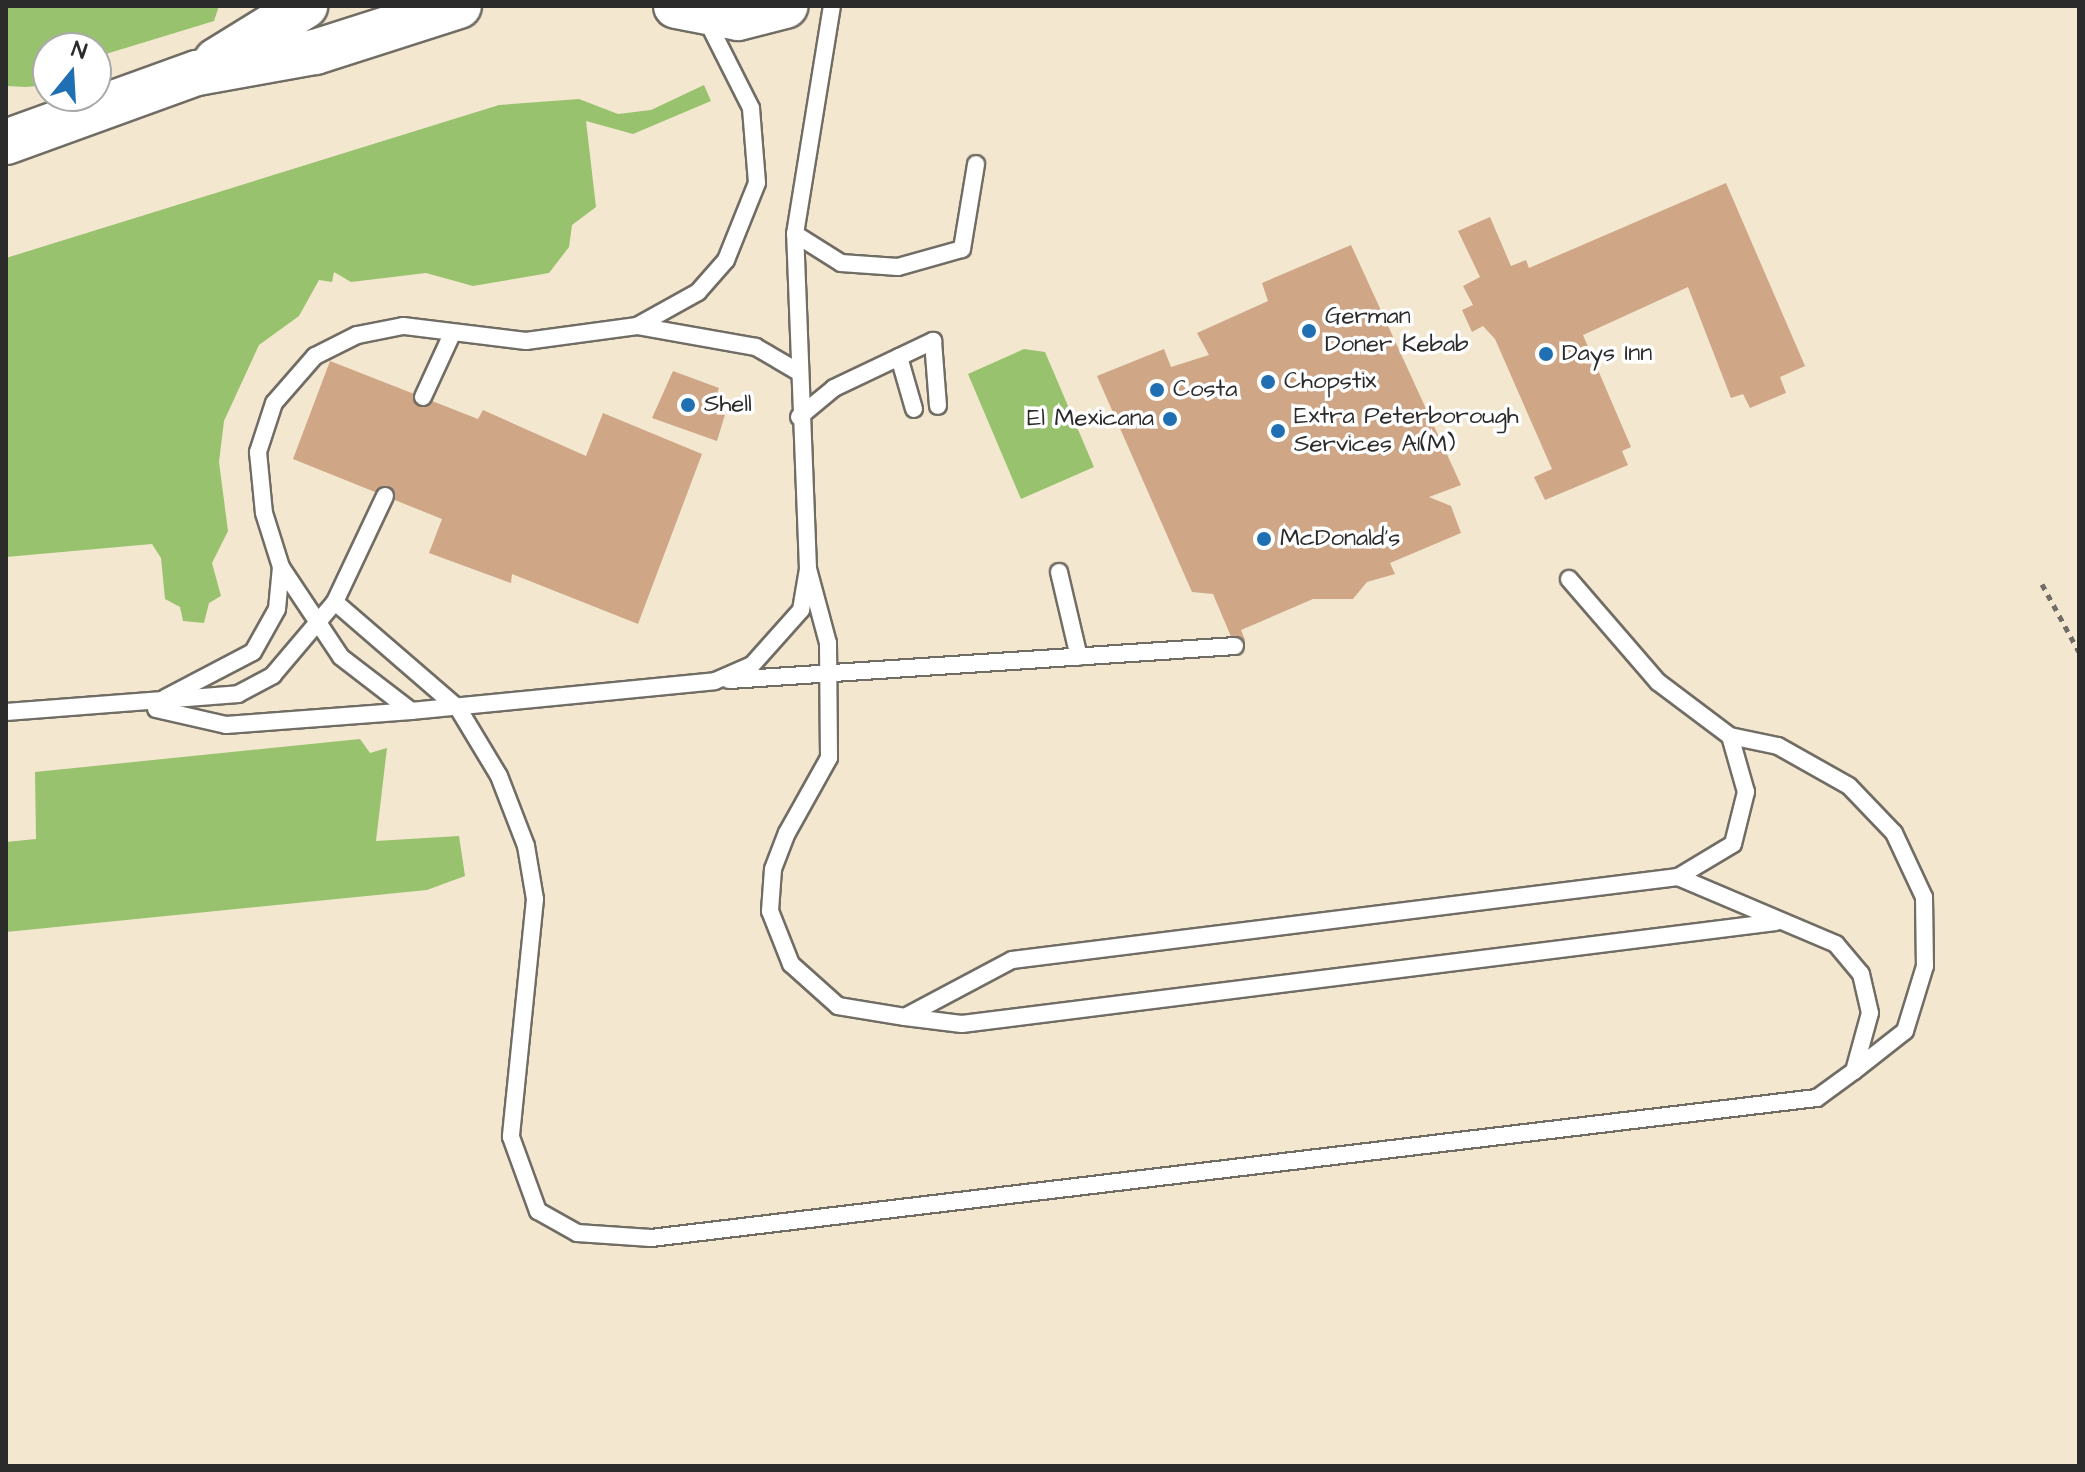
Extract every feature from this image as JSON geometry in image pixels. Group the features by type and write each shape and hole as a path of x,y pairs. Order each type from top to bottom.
{"highway":[{"path":"197,73 305,6"},
{"path":"6,142 197,73 315,52 459,6"},
{"path":"690,11 738,18 785,6"}],"lane":[{"path":"832,6 795,234 797,371 808,569 828,643 829,758 782,845 770,911 791,964 814,989 838,1006 962,1024 1778,921"},
{"path":"637,326 698,292 726,260 757,183 751,108 690,11"},
{"path":"795,234 841,263 898,267 962,249 976,164"},
{"path":"411,711 341,657 320,621 281,567 264,513 258,452 274,403 315,356 357,335 403,326 526,341 637,326 756,347 797,371"},
{"path":"423,397 452,334"},
{"path":"799,417 834,388 933,341 938,406"},
{"path":"899,357 914,409"},
{"path":"6,712 145,706 238,694 273,675 335,602 385,496"},
{"path":"145,706 253,652 277,609 281,567"},
{"path":"715,681 752,665 801,610 808,569"},
{"path":"1059,572 1079,657"},
{"path":"335,602 458,708 499,776 526,846 535,899 511,1137 538,1211 577,1233 651,1238 1817,1098 1905,1031 1925,966 1924,897 1894,833 1849,786 1778,746 1730,736 1622,647 1569,579"},
{"path":"145,706 226,725 458,708 715,681 1235,646"},
{"path":"905,1017 1012,960 1678,877 1733,844 1746,792 1730,736"},
{"path":"1678,877 1836,944 1861,974 1870,1013 1854,1071"}],"path":[{"path":"2042,584 2079,652"}],"green space":[{"path":"6,6 219,6 214,21 112,52 112,32 32,32 32,86 6,86"},
{"path":"704,85 711,101 633,134 586,121 596,207 572,225 569,247 549,273 473,286 426,273 351,282 334,272 332,282 319,280 299,316 259,345 224,421 219,462 228,531 212,563 221,596 209,603 204,623 183,621 180,607 165,599 161,558 152,544 6,557 6,258 499,105 579,99 618,114 651,110"},
{"path":"1024,349 1045,352 1094,467 1021,499 968,374"},
{"path":"360,739 370,753 387,748 376,841 459,836 465,876 427,890 6,932 6,842 36,839 35,772"}],"building":[{"name":"Days Inn","path":"1726,183 1805,366 1780,377 1786,393 1750,408 1743,394 1731,398 1688,287 1583,335 1631,447 1622,451 1628,465 1545,500 1534,477 1552,469 1495,339 1483,326 1472,332 1462,310 1473,305 1463,286 1480,277 1458,231 1490,217 1511,266 1526,260 1529,268"},
{"name":"Extra Peterborough Services A1(M)","path":"1351,245 1461,485 1429,497 1451,506 1461,533 1390,563 1395,574 1367,582 1353,599 1313,599 1241,630 1245,640 1235,646 1213,594 1192,592 1097,376 1164,349 1171,367 1209,355 1197,333 1268,301 1262,283"},
{"name":"Shell","path":"330,361 478,419 483,410 586,456 603,413 702,454 638,624 512,574 511,583 429,553 442,519 293,459"},
{"name":"Shell","path":"673,371 719,388 714,402 727,408 717,441 652,418"}],"place":[{"name":"German Doner Kebab","path":"1309,331"},
{"name":"Days Inn","path":"1546,354"},
{"name":"Chopstix","path":"1268,382"},
{"name":"Costa","path":"1157,390"},
{"name":"Shell","path":"688,405"},
{"name":"El Mexicana","path":"1170,419"},
{"name":"Extra Peterborough Services A1(M)","path":"1278,431"},
{"name":"McDonald's","path":"1264,539"}]}
